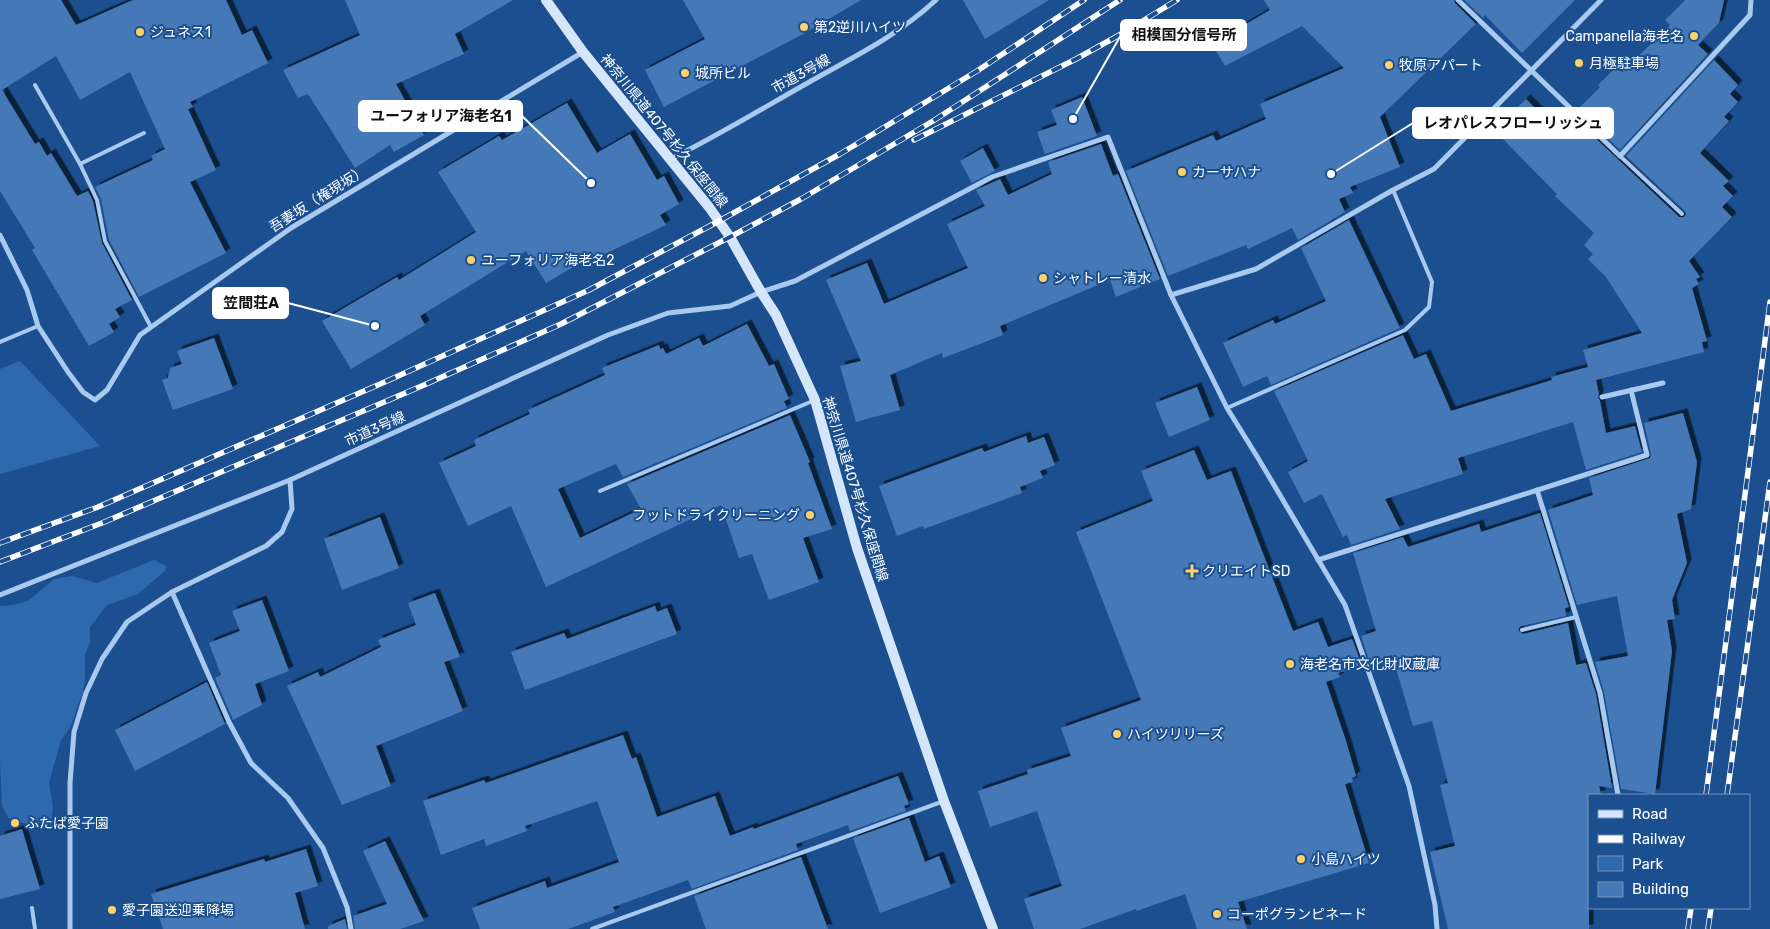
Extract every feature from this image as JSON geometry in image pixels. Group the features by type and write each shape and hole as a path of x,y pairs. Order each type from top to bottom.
{"main road":[{"name":"神奈川県道407号杉久保座間線","path":"546,0 583,52 719,221 776,315 815,400 857,548 944,801 993,929"}],"street":[{"name":"市道3号線","path":"671,159 886,40 915,19 936,0"},
{"path":"1458,0 1620,156 1750,15 1751,0"},
{"path":"1437,929 1434,905 1410,786 1345,606 1227,408 1171,295 1256,269 1393,190 1434,169 1601,0"},
{"name":"吾妻坂（権現坂）","path":"38,326 83,392 95,400 107,390 140,335 151,327 291,228 583,52"},
{"name":"市道3号線","path":"0,595 290,480 608,335 668,314 730,306 761,292 795,281 992,177 1108,137 1171,295"},
{"path":"0,235 26,290 38,326"},
{"path":"1602,397 1663,383"},
{"path":"1318,560 1647,455 1631,390"},
{"path":"70,929 70,783 74,732 86,694 102,659 127,622 172,592 266,546 282,532 292,509 290,480"},
{"path":"1537,490 1600,693 1618,794"},
{"path":"172,592 229,722 251,763 288,798 323,848 347,907 351,929"}],"lane":[{"path":"35,85 80,164 97,200 105,240 151,327"},
{"path":"80,164 144,133"},
{"path":"1620,156 1682,214"},
{"path":"1227,408 1405,330 1429,308 1432,282 1393,190"},
{"path":"0,342 38,326"},
{"path":"600,490 815,400"},
{"path":"1522,630 1576,617"},
{"path":"592,929 944,801"},
{"path":"32,908 35,929"}],"green space":[{"path":"20,361 100,446 0,474 0,369"},
{"path":"154,560 166,566 165,571 138,594 107,605 90,627 90,642 85,655 83,692 70,728 61,740 49,783 53,807 52,818 32,826 8,818 2,805 0,761 0,606 14,605 29,600 54,579 72,576 97,583"}],"building":[{"path":"0,0 61,0 76,25 133,0 226,0 242,35 252,30 268,63 190,102 193,107 188,109 216,170 190,182 226,253 139,297 109,240 101,199 95,187 153,160 151,156 165,149 130,72 80,100 56,56 2,90 35,144 39,142 47,156 51,153 77,196 88,191 93,201 102,243 132,300 115,309 120,317 109,324 114,332 89,346 32,250 35,248 0,191"},
{"path":"345,0 513,0 455,34 464,54 396,84 424,135 394,152 390,145 355,168 308,94 298,98 283,70 360,35"},
{"path":"683,0 861,0 805,33 664,107 645,70 705,39"},
{"path":"963,0 1049,0 985,39"},
{"path":"1264,0 1454,0 1476,24 1380,117 1400,167 1350,187 1353,193 1339,199 1345,212 1298,240 1292,228 1248,249 1246,245 1168,276 1126,171 1213,135 1216,141 1266,119 1260,104 1344,68 1302,26 1225,66 1212,44 1270,10"},
{"path":"1464,0 1575,0 1522,53 1485,15 1483,18"},
{"path":"1685,0 1724,0 1719,23 1698,45 1708,54 1620,150 1578,109 1600,87 1598,85 1616,67 1622,72 1670,25 1665,20"},
{"path":"1714,60 1738,85 1730,94 1738,102 1724,117 1729,121 1700,153 1729,181 1723,186 1733,196 1722,207 1732,217 1689,261 1700,277 1696,279 1699,284 1692,288 1707,341 1702,342 1704,352 1596,380 1606,433 1635,426 1642,452 1586,470 1573,422 1458,458 1463,474 1385,499 1400,529 1351,545 1347,535 1343,537 1322,494 1304,503 1288,472 1308,461 1274,391 1403,335 1414,359 1426,354 1451,411 1552,380 1551,377 1588,367 1583,350 1642,333 1606,277 1588,259 1593,254 1584,245 1594,233 1555,196 1557,194 1494,130 1526,99 1557,130 1572,116 1679,217 1684,217 1685,211 1626,156"},
{"path":"1082,97 1097,136 1045,154 1037,132 1057,125 1051,110"},
{"path":"567,103 597,153 630,134 657,180 664,176 679,204 660,215 666,225 594,259 592,256 546,283 526,251 420,316 425,325 351,369 322,321 397,277 399,280 476,232 438,172 499,136 502,140"},
{"path":"1101,144 1113,176 1118,174 1160,279 1116,297 1110,280 1000,326 1003,335 943,358 942,353 890,375 900,410 856,422 840,366 861,361 826,280 867,263 884,304 968,268 947,224 985,206 976,190 1000,179 1008,195 1052,174 1048,162"},
{"path":"983,148 995,171 972,183 960,161"},
{"path":"1349,220 1400,328 1271,385 1267,376 1243,387 1223,343 1273,320 1275,324 1326,301 1301,248"},
{"path":"747,324 769,366 774,364 789,399 784,401 787,408 623,477 616,464 558,489 580,538 641,509 627,484 790,415 810,462 808,463 832,529 803,538 819,582 769,600 752,554 739,558 721,505 546,587 511,506 468,526 439,463 476,446 474,440 530,414 528,410 605,375 602,368 659,345 660,349 663,348 666,354 699,338 703,346"},
{"path":"214,338 233,389 173,410 162,380 168,378 170,368 182,364 177,351"},
{"path":"1197,387 1210,420 1169,437 1155,403"},
{"path":"1683,413 1697,462 1691,509 1677,514 1687,563 1672,600 1675,619 1667,620 1672,651 1655,794 1621,789 1604,692 1595,662 1628,656 1617,596 1577,605 1548,510 1593,495 1589,478 1650,458 1651,454 1644,423"},
{"path":"1026,436 1028,443 1044,437 1055,465 1040,471 1043,478 1020,487 1022,493 924,529 923,526 897,536 879,486 982,448 984,452"},
{"path":"1194,450 1207,480 1231,471 1293,631 1318,622 1328,647 1352,639 1362,665 1338,673 1340,677 1326,682 1356,776 1352,778 1353,782 1345,784 1369,863 1238,902 1247,929 1197,929 1185,894 1080,929 1034,929 1024,899 1062,886 1037,811 990,827 978,791 1028,774 1027,770 1071,756 1061,728 1141,700 1076,532 1153,501 1141,471"},
{"path":"1540,513 1569,607 1565,608 1566,616 1521,626 1519,631 1523,634 1568,623 1576,665 1586,663 1596,694 1612,788 1599,786 1601,794 1588,794 1589,929 1448,929 1430,852 1455,846 1440,785 1448,783 1432,721 1413,726 1392,655 1370,663 1361,636 1376,631 1353,553 1403,537 1408,547 1479,524 1481,532"},
{"path":"380,517 399,568 342,590 324,539"},
{"path":"435,593 460,657 444,662 463,711 376,746 391,786 342,805 287,686 318,672 320,677 381,647 378,640 416,625 408,603"},
{"path":"262,600 289,671 255,684 262,705 233,720 215,678 221,675 209,643 240,631 232,611"},
{"path":"655,606 657,612 667,608 677,634 525,690 511,652 564,633 567,639"},
{"path":"207,682 225,724 135,771 115,730"},
{"path":"623,735 632,759 636,757 657,817 715,796 730,836 898,776 909,804 904,806 906,811 850,831 848,825 796,844 798,850 692,889 688,880 613,907 615,912 568,929 480,929 472,908 545,881 547,888 619,862 597,801 525,826 527,831 486,846 484,839 441,855 423,801 484,780 486,783"},
{"path":"909,818 925,862 939,856 951,887 880,913 853,838"},
{"path":"22,829 40,889 0,899 0,836"},
{"path":"385,841 424,921 400,929 355,929 353,916 387,904 363,851"},
{"path":"306,849 318,886 295,893 305,929 163,929 151,894 264,859 265,862"},
{"path":"801,857 828,929 706,929 694,896"},
{"path":"345,919 347,929 328,929 328,926"}],"railway":[{"path":"0,543 98,507 387,381 589,290 840,154 977,71 1084,0"},
{"path":"0,562 102,523 561,324 801,199 933,121 1120,0"},
{"path":"914,140 1076,59 1177,0"},
{"path":"1706,794 1770,302"},
{"path":"1727,794 1770,482"},
{"path":"1688,929 1691,909"},
{"path":"1708,929 1711,909"}],"place":[{"name":"第2逆川ハイツ","path":"804,27"},
{"name":"ジュネス1","path":"140,32"},
{"name":"Campanella海老名","path":"1694,36"},
{"name":"月極駐車場","path":"1579,63"},
{"name":"牧原アパート","path":"1389,65"},
{"name":"城所ビル","path":"685,73"},
{"name":"相模国分信号所","path":"1073,119"},
{"name":"カーサハナ","path":"1182,172"},
{"name":"レオパレスフローリッシュ","path":"1331,174"},
{"name":"ユーフォリア海老名1","path":"591,183"},
{"name":"ユーフォリア海老名2","path":"471,260"},
{"name":"シャトレー清水","path":"1043,278"},
{"name":"笠間荘A","path":"375,326"},
{"name":"フットドライクリーニング","path":"810,515"},
{"name":"クリエイトSD","path":"1192,571"},
{"name":"海老名市文化財収蔵庫","path":"1290,664"},
{"name":"ハイツリリーズ","path":"1117,734"},
{"name":"ふたば愛子園","path":"15,823"},
{"name":"小島ハイツ","path":"1301,859"},
{"name":"愛子園送迎乗降場","path":"112,910"},
{"name":"コーポグランピネード","path":"1217,914"}]}
